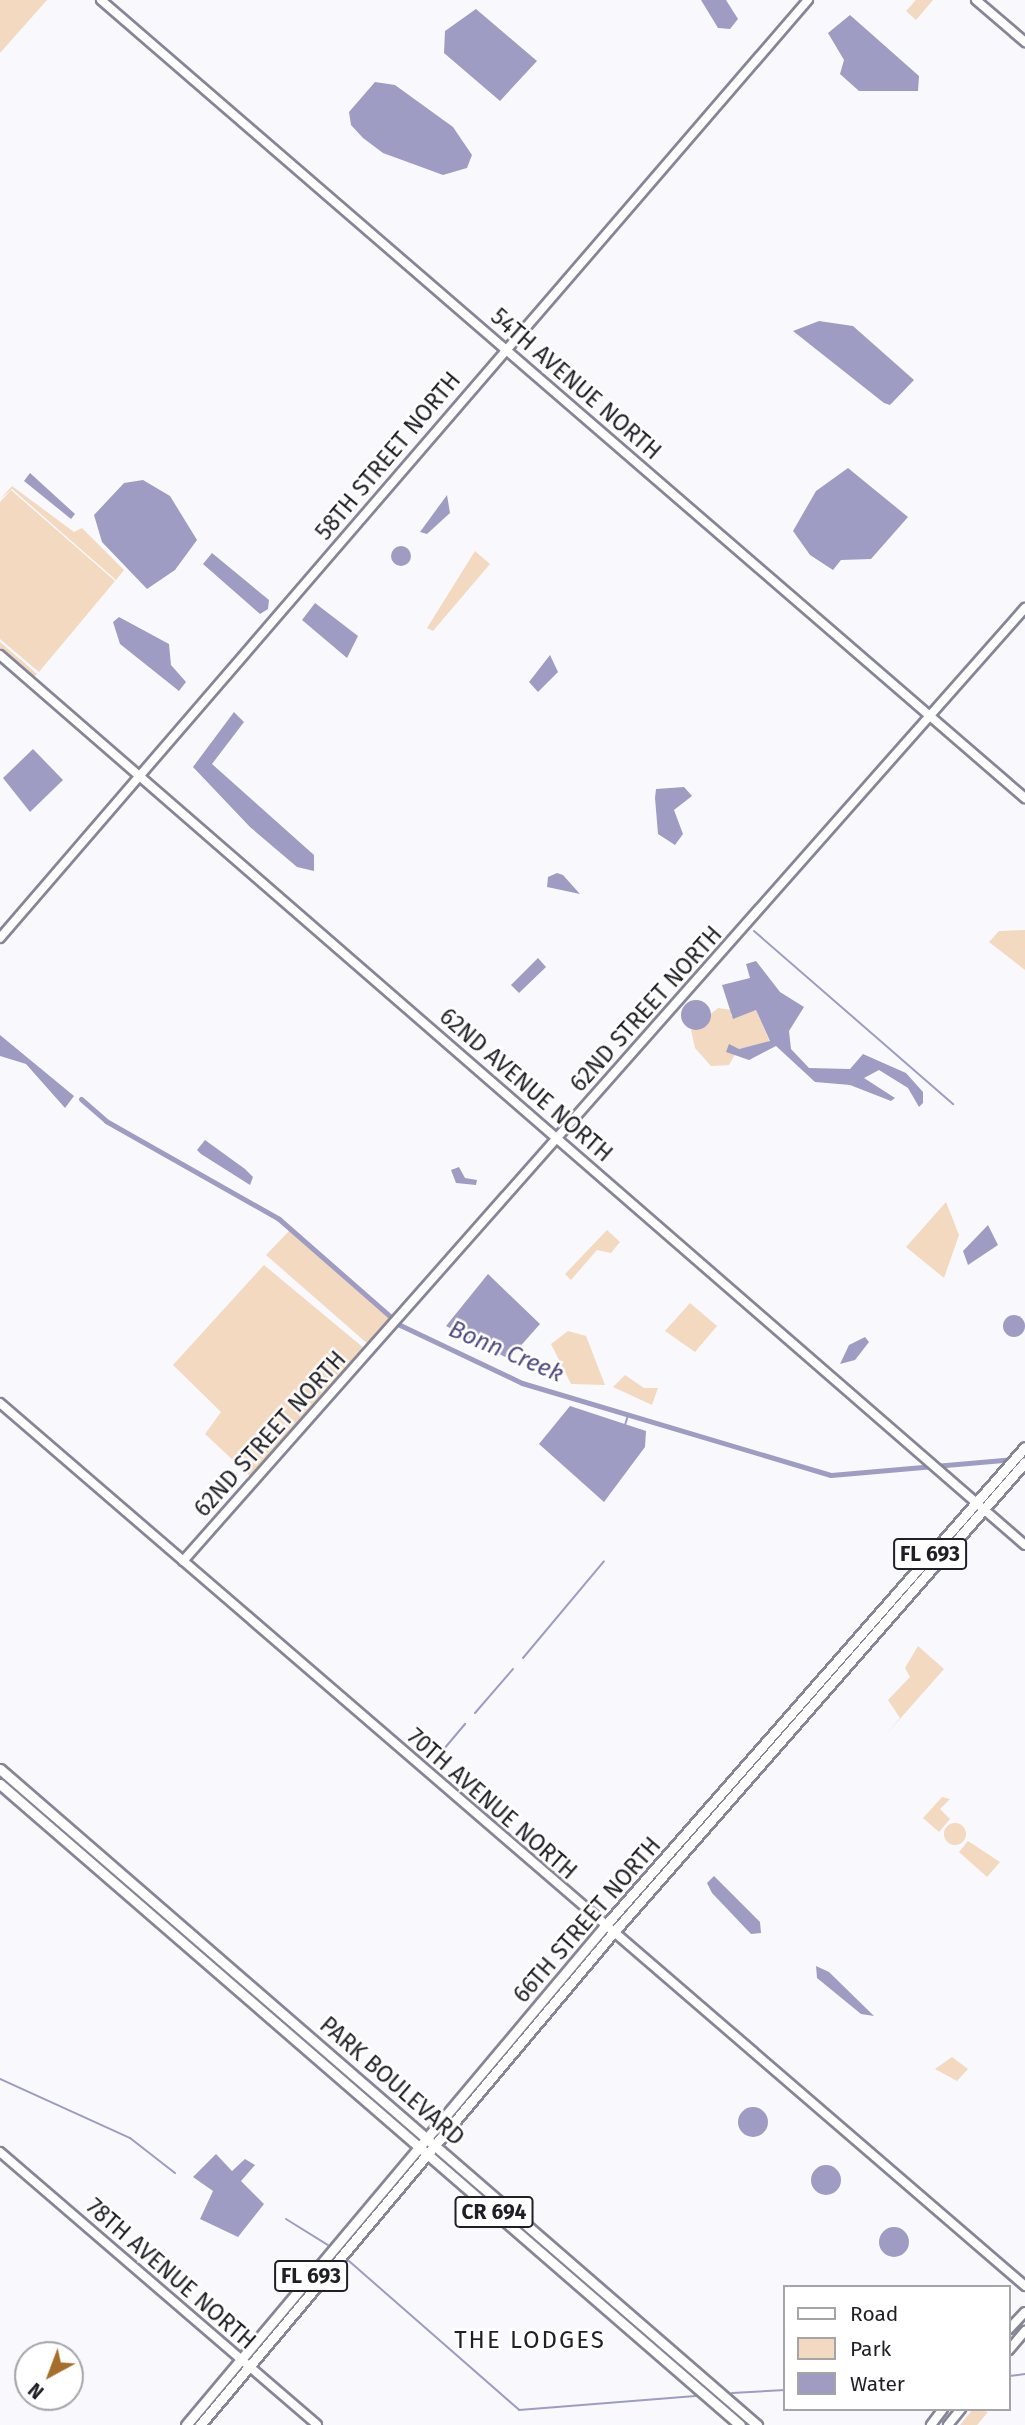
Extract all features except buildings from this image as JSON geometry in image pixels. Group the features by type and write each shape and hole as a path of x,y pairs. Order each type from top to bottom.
{"main road":[{"name":"66TH STREET NORTH","path":"186,2425 604,1927 1023,1449"},
{"name":"66TH STREET NORTH","path":"200,2425 438,2146 612,1934 1024,1462"},
{"name":"PARK BOULEVARD","path":"0,1769 428,2137 757,2425"},
{"name":"PARK BOULEVARD","path":"0,1784 740,2425"},
{"path":"524,2237 558,2252"}],"street":[{"name":"54TH AVENUE NORTH","path":"102,0 1025,798"},
{"name":"58TH STREET NORTH","path":"0,938 505,348 808,0"},
{"path":"976,0 1025,42"},
{"name":"62ND STREET NORTH","path":"183,1561 1025,608"},
{"name":"62ND AVENUE NORTH","path":"0,655 1025,1545"},
{"name":"70TH AVENUE NORTH","path":"0,1403 612,1934 1025,2286"},
{"name":"78TH AVENUE NORTH","path":"0,2152 317,2425"},
{"path":"1011,2327 1025,2312"},
{"path":"1011,2348 1025,2331"},
{"path":"930,2425 941,2411"},
{"path":"948,2425 959,2411"}],"green space":[{"path":"0,0 47,0 0,53"},
{"path":"916,0 933,0 916,20 906,11"},
{"path":"12,486 74,532 82,528 124,570 116,580 12,489 0,499"},
{"path":"11,490 115,581 39,672 0,639 0,502"},
{"path":"475,551 490,564 433,631 427,628"},
{"path":"0,642 37,674 32,678 0,651"},
{"path":"1025,930 1025,970 989,942 999,931"},
{"path":"718,1008 731,1010 731,1016 756,1010 770,1042 738,1049 729,1065 711,1066 695,1048 691,1030"},
{"path":"946,1202 959,1235 944,1278 906,1247"},
{"path":"290,1230 392,1321 369,1345 266,1255"},
{"path":"607,1230 620,1242 611,1253 597,1250 571,1280 565,1274"},
{"path":"264,1265 365,1349 250,1476 205,1434 221,1412 173,1365"},
{"path":"690,1303 717,1326 695,1352 665,1331"},
{"path":"568,1331 586,1336 605,1385 571,1384 551,1344"},
{"path":"625,1375 644,1388 658,1388 652,1405 613,1387"},
{"path":"918,1646 944,1669 884,1737 900,1718 888,1700 910,1677 905,1668"},
{"path":"942,1797 950,1799 940,1809 950,1819 939,1832 923,1818"},
{"path":"955,1823 963,1826 966,1834 963,1842 955,1845 947,1842 944,1834 947,1826"},
{"path":"968,1841 1000,1862 987,1877 959,1852"},
{"path":"952,2057 968,2069 957,2081 935,2069"},
{"path":"971,2411 988,2412 977,2425 960,2425"}],"water":[{"path":"701,0 726,0 738,19 730,29 718,28"},
{"path":"476,9 537,61 500,101 444,53 445,31"},
{"path":"850,15 919,76 918,91 859,91 840,74 844,60 828,33"},
{"path":"375,82 395,85 453,127 472,155 467,168 443,175 383,153 363,138 351,125 349,112"},
{"path":"819,321 853,326 914,380 890,405 884,403 793,331"},
{"path":"848,468 908,517 871,559 841,560 833,570 810,555 793,531 816,491"},
{"path":"30,473 75,514 71,519 24,481"},
{"path":"143,480 170,496 197,540 175,570 147,589 102,542 94,515 124,483"},
{"path":"447,495 450,513 427,534 420,532"},
{"path":"401,546 408,549 411,556 408,563 401,566 394,563 391,556 394,549"},
{"path":"212,553 269,600 268,609 260,614 203,564"},
{"path":"315,603 358,636 347,658 302,620"},
{"path":"119,617 169,644 171,665 186,682 179,691 120,644 113,622"},
{"path":"550,655 558,672 538,692 529,682"},
{"path":"234,712 244,722 212,764 314,855 314,871 297,867 250,827 193,767"},
{"path":"33,749 63,780 30,812 3,778"},
{"path":"684,787 692,796 674,810 683,834 675,845 658,834 656,789"},
{"path":"557,873 563,875 580,894 547,887 548,877"},
{"path":"538,958 546,967 519,993 511,985"},
{"path":"756,961 780,992 804,1007 789,1031 791,1049 809,1068 850,1069 863,1054 906,1073 923,1092 923,1103 919,1107 908,1088 879,1070 864,1078 895,1098 891,1101 850,1085 815,1082 776,1046 749,1060 726,1052 729,1044 739,1049 770,1041 756,1010 733,1019 722,985 750,978 746,964"},
{"path":"696,1000 706,1005 711,1015 706,1025 696,1030 686,1025 681,1015 686,1005"},
{"path":"0,1035 74,1096 65,1108 26,1064 0,1056"},
{"path":"205,1140 253,1177 250,1185 197,1150"},
{"path":"459,1167 465,1178 477,1180 476,1185 456,1183 451,1170"},
{"path":"988,1225 998,1245 968,1265 963,1251"},
{"path":"488,1274 540,1324 509,1359 446,1326"},
{"path":"1014,1315 1022,1318 1025,1326 1022,1334 1014,1337 1006,1334 1003,1326 1006,1318"},
{"path":"865,1337 869,1342 855,1360 840,1364 849,1345"},
{"path":"570,1406 646,1431 645,1447 604,1502 539,1444"},
{"path":"714,1876 760,1922 761,1933 751,1934 712,1893 707,1883"},
{"path":"816,1966 829,1972 874,2016 861,2014 817,1978"},
{"path":"753,2107 763,2112 768,2122 763,2132 753,2137 743,2132 738,2122 743,2112"},
{"path":"216,2154 232,2171 245,2159 255,2165 241,2181 264,2204 238,2237 200,2219 213,2191 193,2177"},
{"path":"826,2165 837,2169 841,2180 837,2191 826,2195 815,2191 811,2180 815,2169"},
{"path":"894,2227 905,2231 909,2242 905,2253 894,2257 883,2253 879,2242 883,2231"}],"waterway":[{"path":"754,931 953,1104"},
{"name":"Bonn Creek","path":"81,1099 106,1121 279,1219 400,1325 522,1383 831,1475 1025,1458"},
{"path":"625,1425 628,1415"},
{"path":"523,1658 604,1561"},
{"path":"475,1713 513,1669"},
{"path":"433,1762 465,1724"},
{"path":"0,2079 130,2138 175,2173"},
{"path":"286,2219 328,2245"},
{"path":"349,2261 519,2410 695,2396"},
{"path":"1011,2376 1025,2374"},
{"path":"732,2393 783,2390"}],"district":[{"name":"THE LODGES","path":"530,2341"}]}
